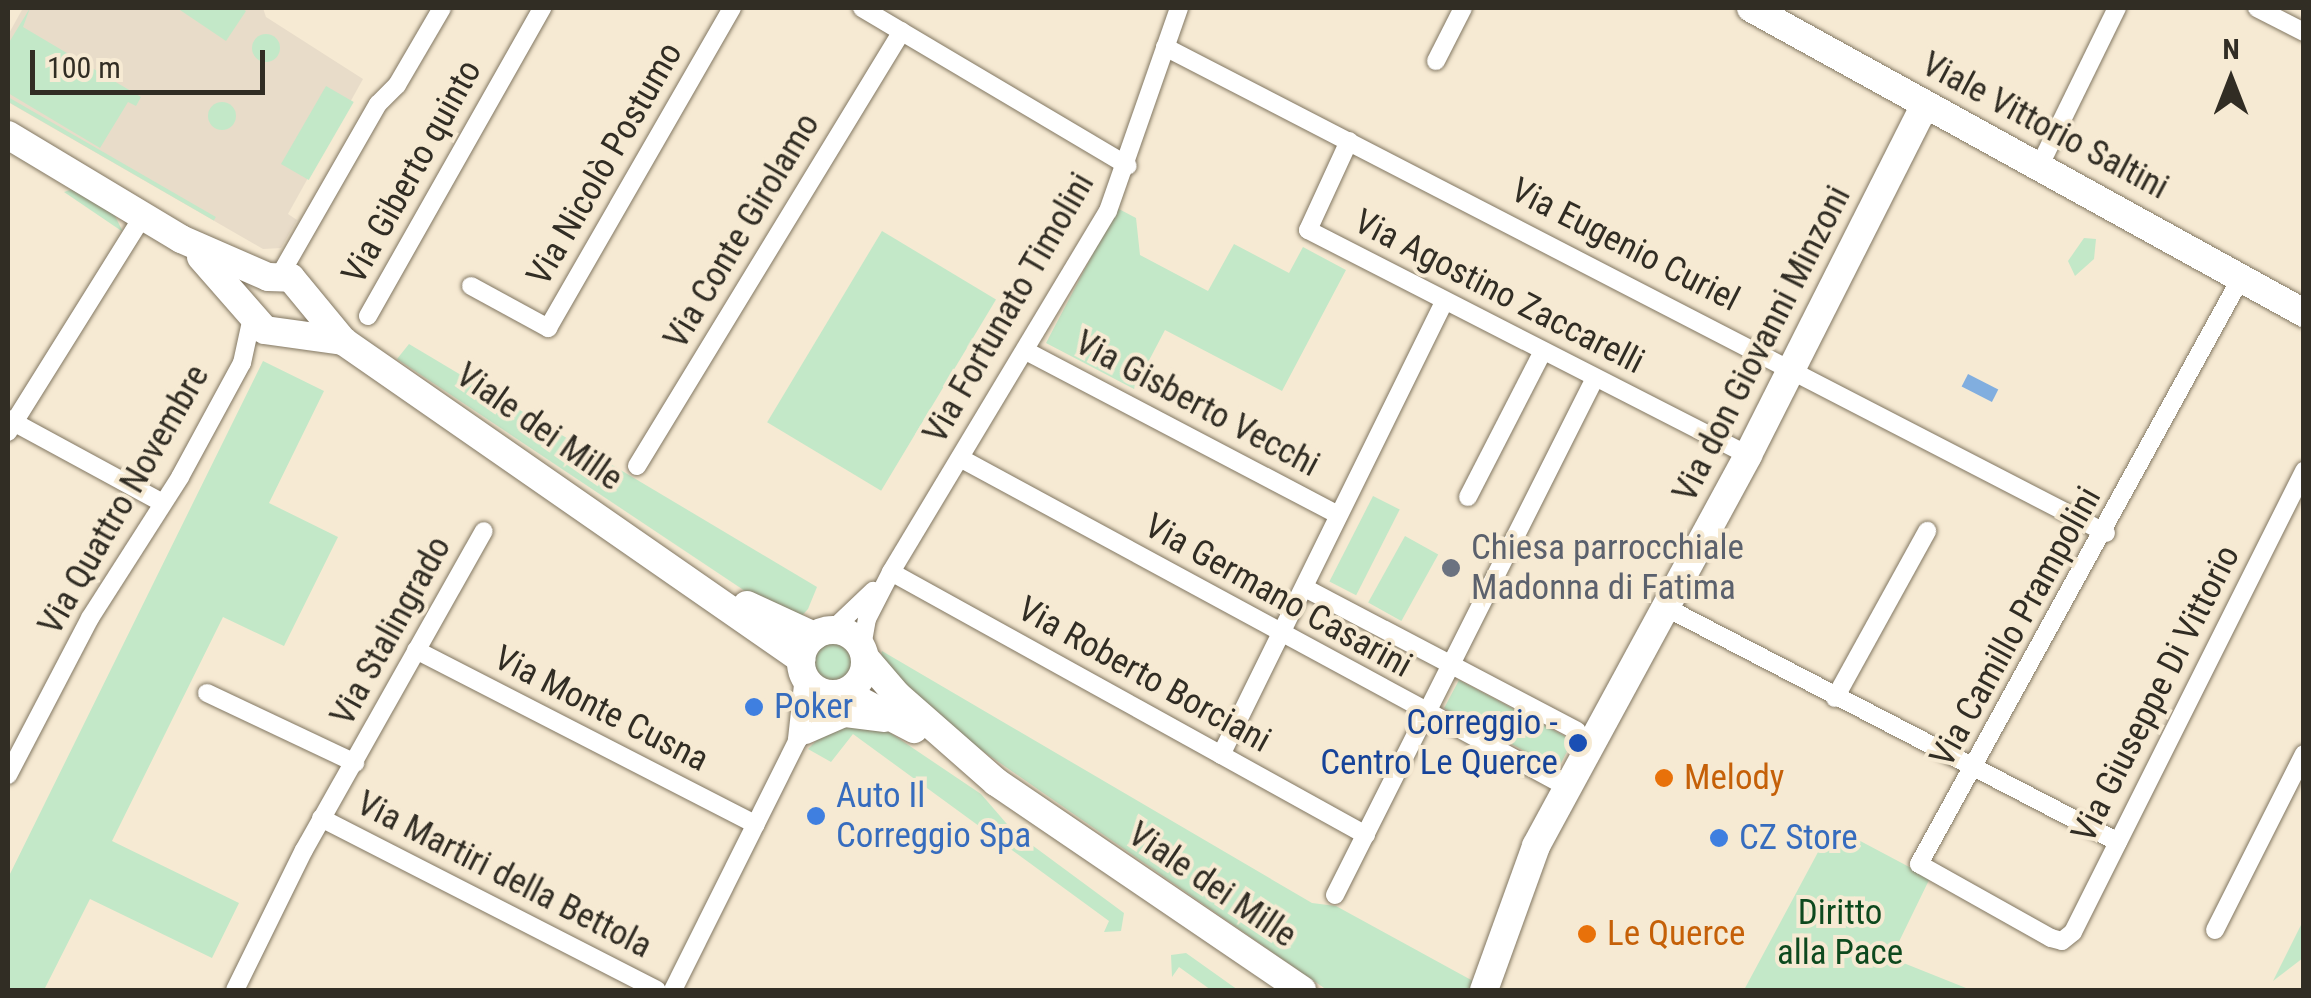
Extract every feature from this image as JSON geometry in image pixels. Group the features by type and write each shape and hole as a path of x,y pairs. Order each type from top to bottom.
{"main road":[{"name":"Viale Vittorio Saltini","path":"1751,8 1926,105 2041,163 2304,312"},
{"name":"Via don Giovanni Minzoni","path":"1484,990 1529,863 1748,455 1926,105"},
{"name":"Viale dei Mille","path":"8,135 181,240 298,282 343,341 690,578 812,650"},
{"name":"Viale dei Mille","path":"181,240 266,322 343,341"},
{"path":"274,276 254,288 266,322 305,318 308,298"},
{"name":"Viale dei Mille","path":"812,650 850,634 896,695 996,782"},
{"name":"Viale dei Mille","path":"812,650 817,690 840,694 917,731 1294,988"},
{"path":"840,694 861,680 864,653"},
{"name":"Via don Giovanni Minzoni","path":"1502,938 1502,990"}],"street":[{"path":"274,276 378,104 397,86 442,8"},
{"name":"Via Giberto quinto","path":"368,316 542,8"},
{"name":"Via Nicolò Postumo","path":"471,286 548,328 732,8"},
{"path":"862,8 1128,166"},
{"name":"Via Fortunato Timolini","path":"864,653 867,619 890,572 1084,255 1128,166 1179,8"},
{"path":"1436,61 1463,8"},
{"path":"2041,163 2117,8"},
{"path":"2257,8 2304,32"},
{"name":"Via Conte Girolamo","path":"638,466 902,31"},
{"name":"Via Eugenio Curiel","path":"1165,47 2106,533"},
{"name":"Via Agostino Zaccarelli","path":"1349,141 1308,230 1748,455"},
{"path":"143,216 10,424 163,503"},
{"name":"Via Camillo Prampolini","path":"2062,940 1919,864 1976,770 2242,276"},
{"path":"1221,754 1444,302"},
{"name":"Via Quattro Novembre","path":"8,775 90,618 163,503 266,322"},
{"name":"Via Gisberto Vecchi","path":"1026,351 1338,515"},
{"path":"1468,497 1543,351"},
{"path":"1335,895 1595,378"},
{"name":"Via Germano Casarini","path":"960,458 1567,787"},
{"name":"Via Giuseppe Di Vittorio","path":"2062,940 2074,932 2304,471"},
{"name":"Via Stalingrado","path":"235,990 321,818 484,531"},
{"path":"1835,698 1928,531"},
{"name":"Via Fortunato Timolini","path":"812,650 890,572"},
{"name":"Via Roberto Borciani","path":"890,572 1366,835"},
{"path":"1305,588 1577,732"},
{"path":"1667,608 2118,842"},
{"name":"Via Monte Cusna","path":"416,650 756,825"},
{"path":"673,990 797,740 812,650"},
{"name":"Via Stalingrado","path":"207,693 354,763"},
{"path":"797,740 840,694"},
{"path":"797,740 845,718 917,731"},
{"path":"2215,930 2304,754"},
{"name":"Via Martiri della Bettola","path":"321,818 657,990"}],"shaded area":[{"path":"23,8 263,8 266,17 363,79 288,214 297,220 281,248 263,249 8,102 8,35"}],"green space":[{"path":"30,8 23,27 141,97 136,106 128,102 100,148 8,93 8,44"},
{"path":"177,8 241,8 246,11 226,41"},
{"path":"266,34 276,38 280,48 276,58 266,62 256,58 252,48 256,38"},
{"path":"326,86 354,102 309,180 281,164"},
{"path":"8,97 216,217 214,220 8,102"},
{"path":"222,102 232,106 236,116 232,126 222,130 212,126 208,116 212,106"},
{"path":"73,189 114,214 123,232 64,192"},
{"path":"1117,208 1136,218 1140,255 1208,291 1234,244 1289,273 1303,247 1346,270 1282,391 1165,330 1134,389 1046,343"},
{"path":"882,231 996,300 881,491 767,422"},
{"path":"2084,238 2096,239 2094,259 2075,276 2068,261"},
{"path":"409,344 817,587 808,609 798,620 763,603 397,359"},
{"path":"263,361 324,391 269,503 338,537 284,646 223,617 112,841 239,903 212,958 90,899 44,990 8,990 8,878"},
{"path":"1373,496 1400,510 1356,595 1329,582"},
{"path":"1405,536 1438,554 1401,621 1368,602"},
{"path":"834,640 849,646 855,661 849,676 834,682 819,676 813,661 819,646"},
{"path":"882,651 1312,903 1336,906 1473,981 1471,990 1327,990 931,715 879,666"},
{"path":"1459,680 1573,741 1558,769 1444,708"},
{"path":"845,726 886,730 981,794 1013,831 1124,913 1121,931 1104,932 1109,921 853,734 831,762 808,749 828,729"},
{"name":"Diritto alla Pace","path":"1832,826 1930,878 1891,958 1971,990 1744,990"},
{"path":"2303,921 2303,958 2273,981"},
{"path":"1186,953 1238,990 1211,990 1179,967 1172,977 1171,955"}],"water":[{"path":"1968,374 1998,389 1992,402 1962,386"}],"place":[{"name":"Chiesa parrocchiale Madonna di Fatima","path":"1451,568"},
{"name":"Poker","path":"754,707"},
{"name":"Correggio - Centro Le Querce","path":"1578,743"},
{"name":"Melody","path":"1664,778"},
{"name":"Auto Il Correggio Spa","path":"816,816"},
{"name":"CZ Store","path":"1719,838"},
{"name":"Le Querce","path":"1587,934"}]}
